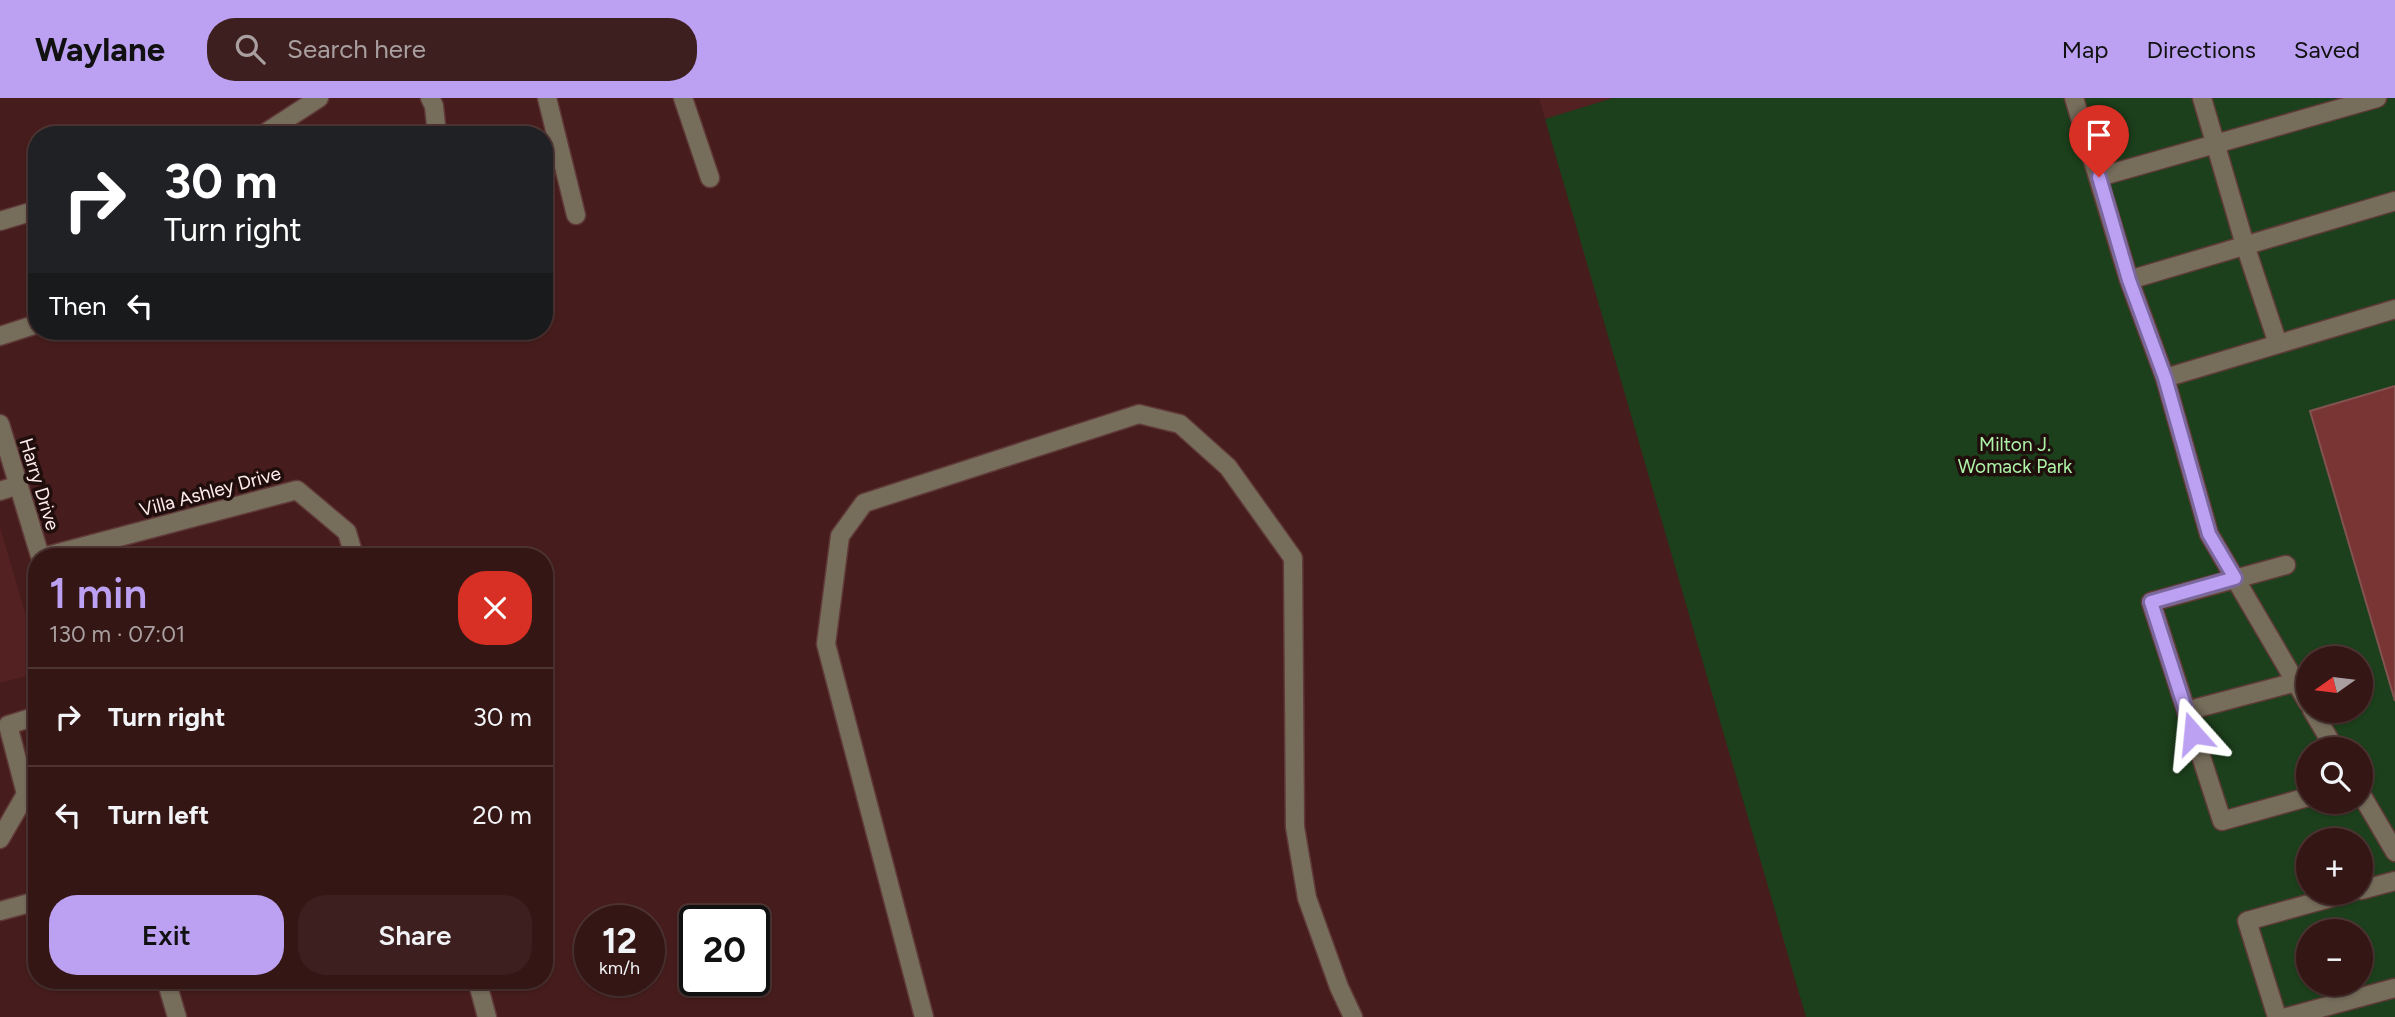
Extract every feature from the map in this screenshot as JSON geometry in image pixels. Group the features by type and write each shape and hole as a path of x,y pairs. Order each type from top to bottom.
{"street":[{"path":"276,126 319,98"},
{"path":"430,98 436,126"},
{"path":"547,98 576,215"},
{"path":"683,98 710,178"},
{"path":"2074,98 2129,280 2165,378 2209,534 2296,682 2186,711"},
{"path":"2202,98 2245,246 2278,344"},
{"path":"2099,177 2377,98"},
{"path":"2129,280 2395,201"},
{"path":"0,221 28,213"},
{"path":"2165,378 2395,309"},
{"path":"0,336 28,327"},
{"path":"924,1017 826,644 840,536 864,503 1139,414 1180,424 1228,467 1293,558 1295,827 1307,898 1339,987 1353,1017"},
{"name":"Harry Drive","path":"0,424 38,548"},
{"path":"0,491 19,485"},
{"name":"Villa Ashley Drive","path":"77,548 297,490 347,533 352,548"},
{"path":"2286,565 2151,602 2222,821 2296,800"},
{"path":"28,719 8,725 28,782"},
{"path":"0,839 28,799"},
{"path":"2373,814 2395,852"},
{"path":"2373,887 2395,881"},
{"path":"1,907 28,902"},
{"path":"2277,1017 2247,921 2305,905"},
{"path":"2287,1017 2395,988"},
{"path":"169,989 177,1017"},
{"path":"479,989 487,1017"}],"shaded area":[{"path":"1539,98 1613,98 1545,119"},
{"path":"0,527 28,623 28,675 0,683"}],"green space":[{"name":"Milton J. Womack Park","path":"1613,98 2395,98 2395,1017 1806,1017 1545,119"}],"building":[{"path":"2395,386 2395,701 2310,411"}],"route":[{"path":"2099,177 2129,280 2165,378 2209,534 2235,578 2151,602 2193,733"}]}
